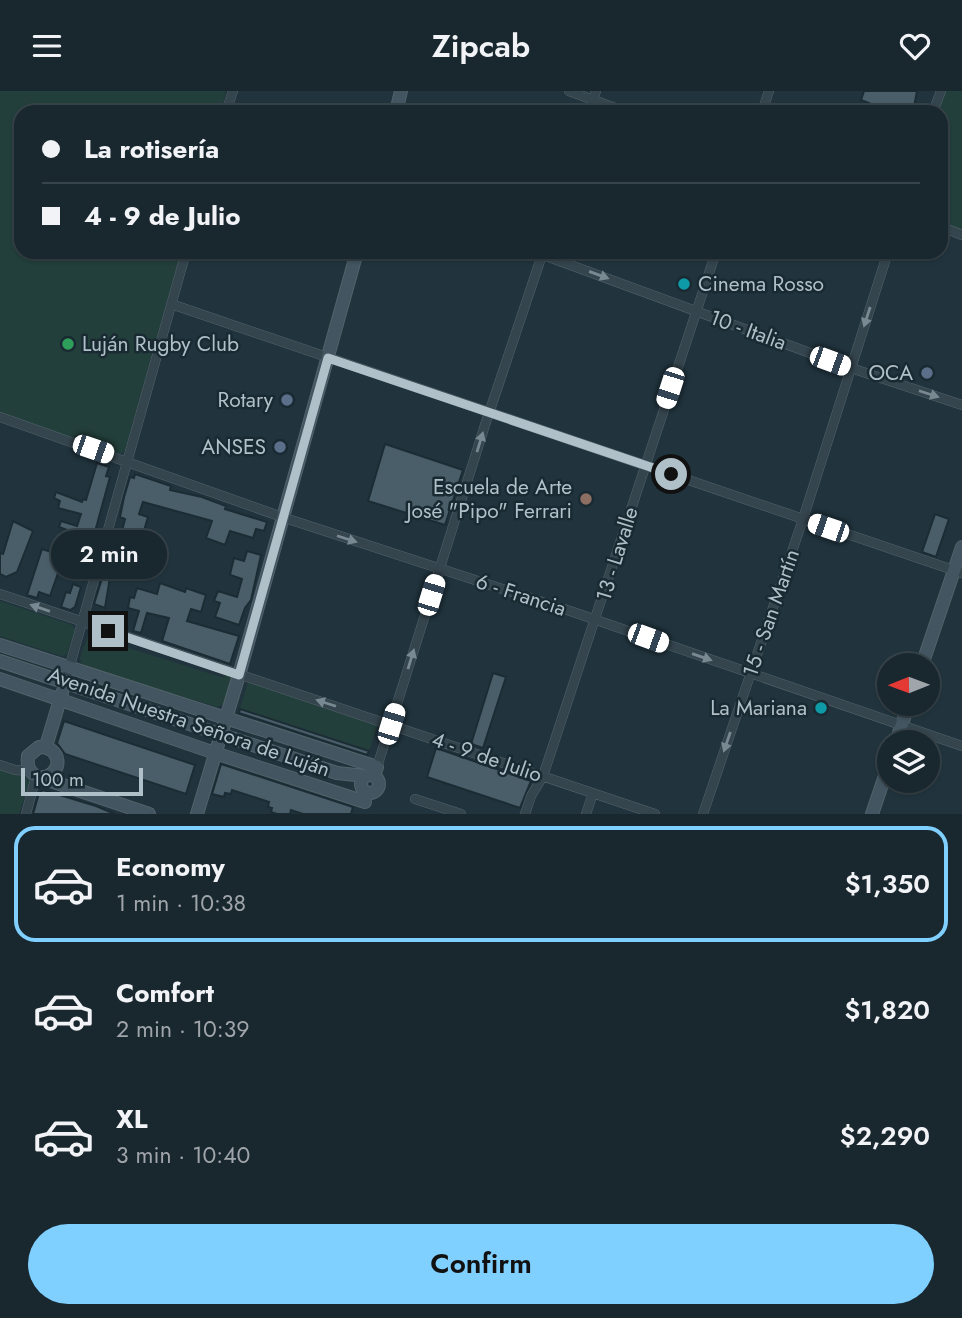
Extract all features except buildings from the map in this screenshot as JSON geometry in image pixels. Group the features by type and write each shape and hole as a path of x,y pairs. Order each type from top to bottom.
{"street":[{"path":"569,91 594,95 613,105"},
{"path":"46,746 184,259"},
{"path":"197,814 239,675 355,259"},
{"path":"367,788 391,724 538,259"},
{"name":"10 - Italia","path":"556,259 851,368 962,405"},
{"name":"13 - Lavalle","path":"525,814 531,796 543,776 714,259"},
{"name":"15 - San Martín","path":"702,814 803,519 886,259"},
{"path":"171,304 958,572"},
{"name":"6 - Francia","path":"0,417 282,517 596,620 962,746"},
{"path":"927,653 958,572 962,547"},
{"name":"4 - 9 de Julio","path":"0,594 655,814"},
{"name":"Avenida Nuestra Señora de Luján","path":"0,645 226,719 367,788"},
{"name":"Avenida Nuestra Señora de Luján","path":"0,661 337,773 367,788"},
{"name":"Avenida Nuestra Señora de Luján","path":"0,679 215,753 367,788"},
{"path":"900,730 905,716"},
{"path":"46,746 53,750 58,761 52,775 36,775 27,764 28,756 39,747 46,746"},
{"path":"0,765 149,814"},
{"path":"26,814 36,775"},
{"path":"586,814 593,793"},
{"path":"873,814 880,793"},
{"path":"415,799 461,814"}],"green space":[{"name":"Luján Rugby Club","path":"0,91 226,91 223,105 14,105 14,259 179,259 125,450 121,454 0,414"},
{"path":"945,91 962,91 962,230 948,225 948,105 940,105"},
{"path":"0,601 72,625 75,629 67,654 62,656 0,636"},
{"path":"93,630 110,635 116,644 224,678 227,673 231,675 224,704 217,707 82,666 80,658 89,632"},
{"path":"248,682 376,723 369,751 240,709"},
{"path":"0,769 29,779 19,814 0,814"}],"place":[{"name":"Cinema Rosso","path":"684,284"},
{"name":"Luján Rugby Club","path":"68,344"},
{"name":"OCA","path":"927,373"},
{"name":"Rotary","path":"287,400"},
{"name":"ANSES","path":"280,447"},
{"name":"Escuela de Arte José \"Pipo\" Ferrari","path":"586,499"},
{"name":"La Mariana","path":"821,708"}],"route":[{"path":"108,631 239,675 328,358 671,474"}]}
